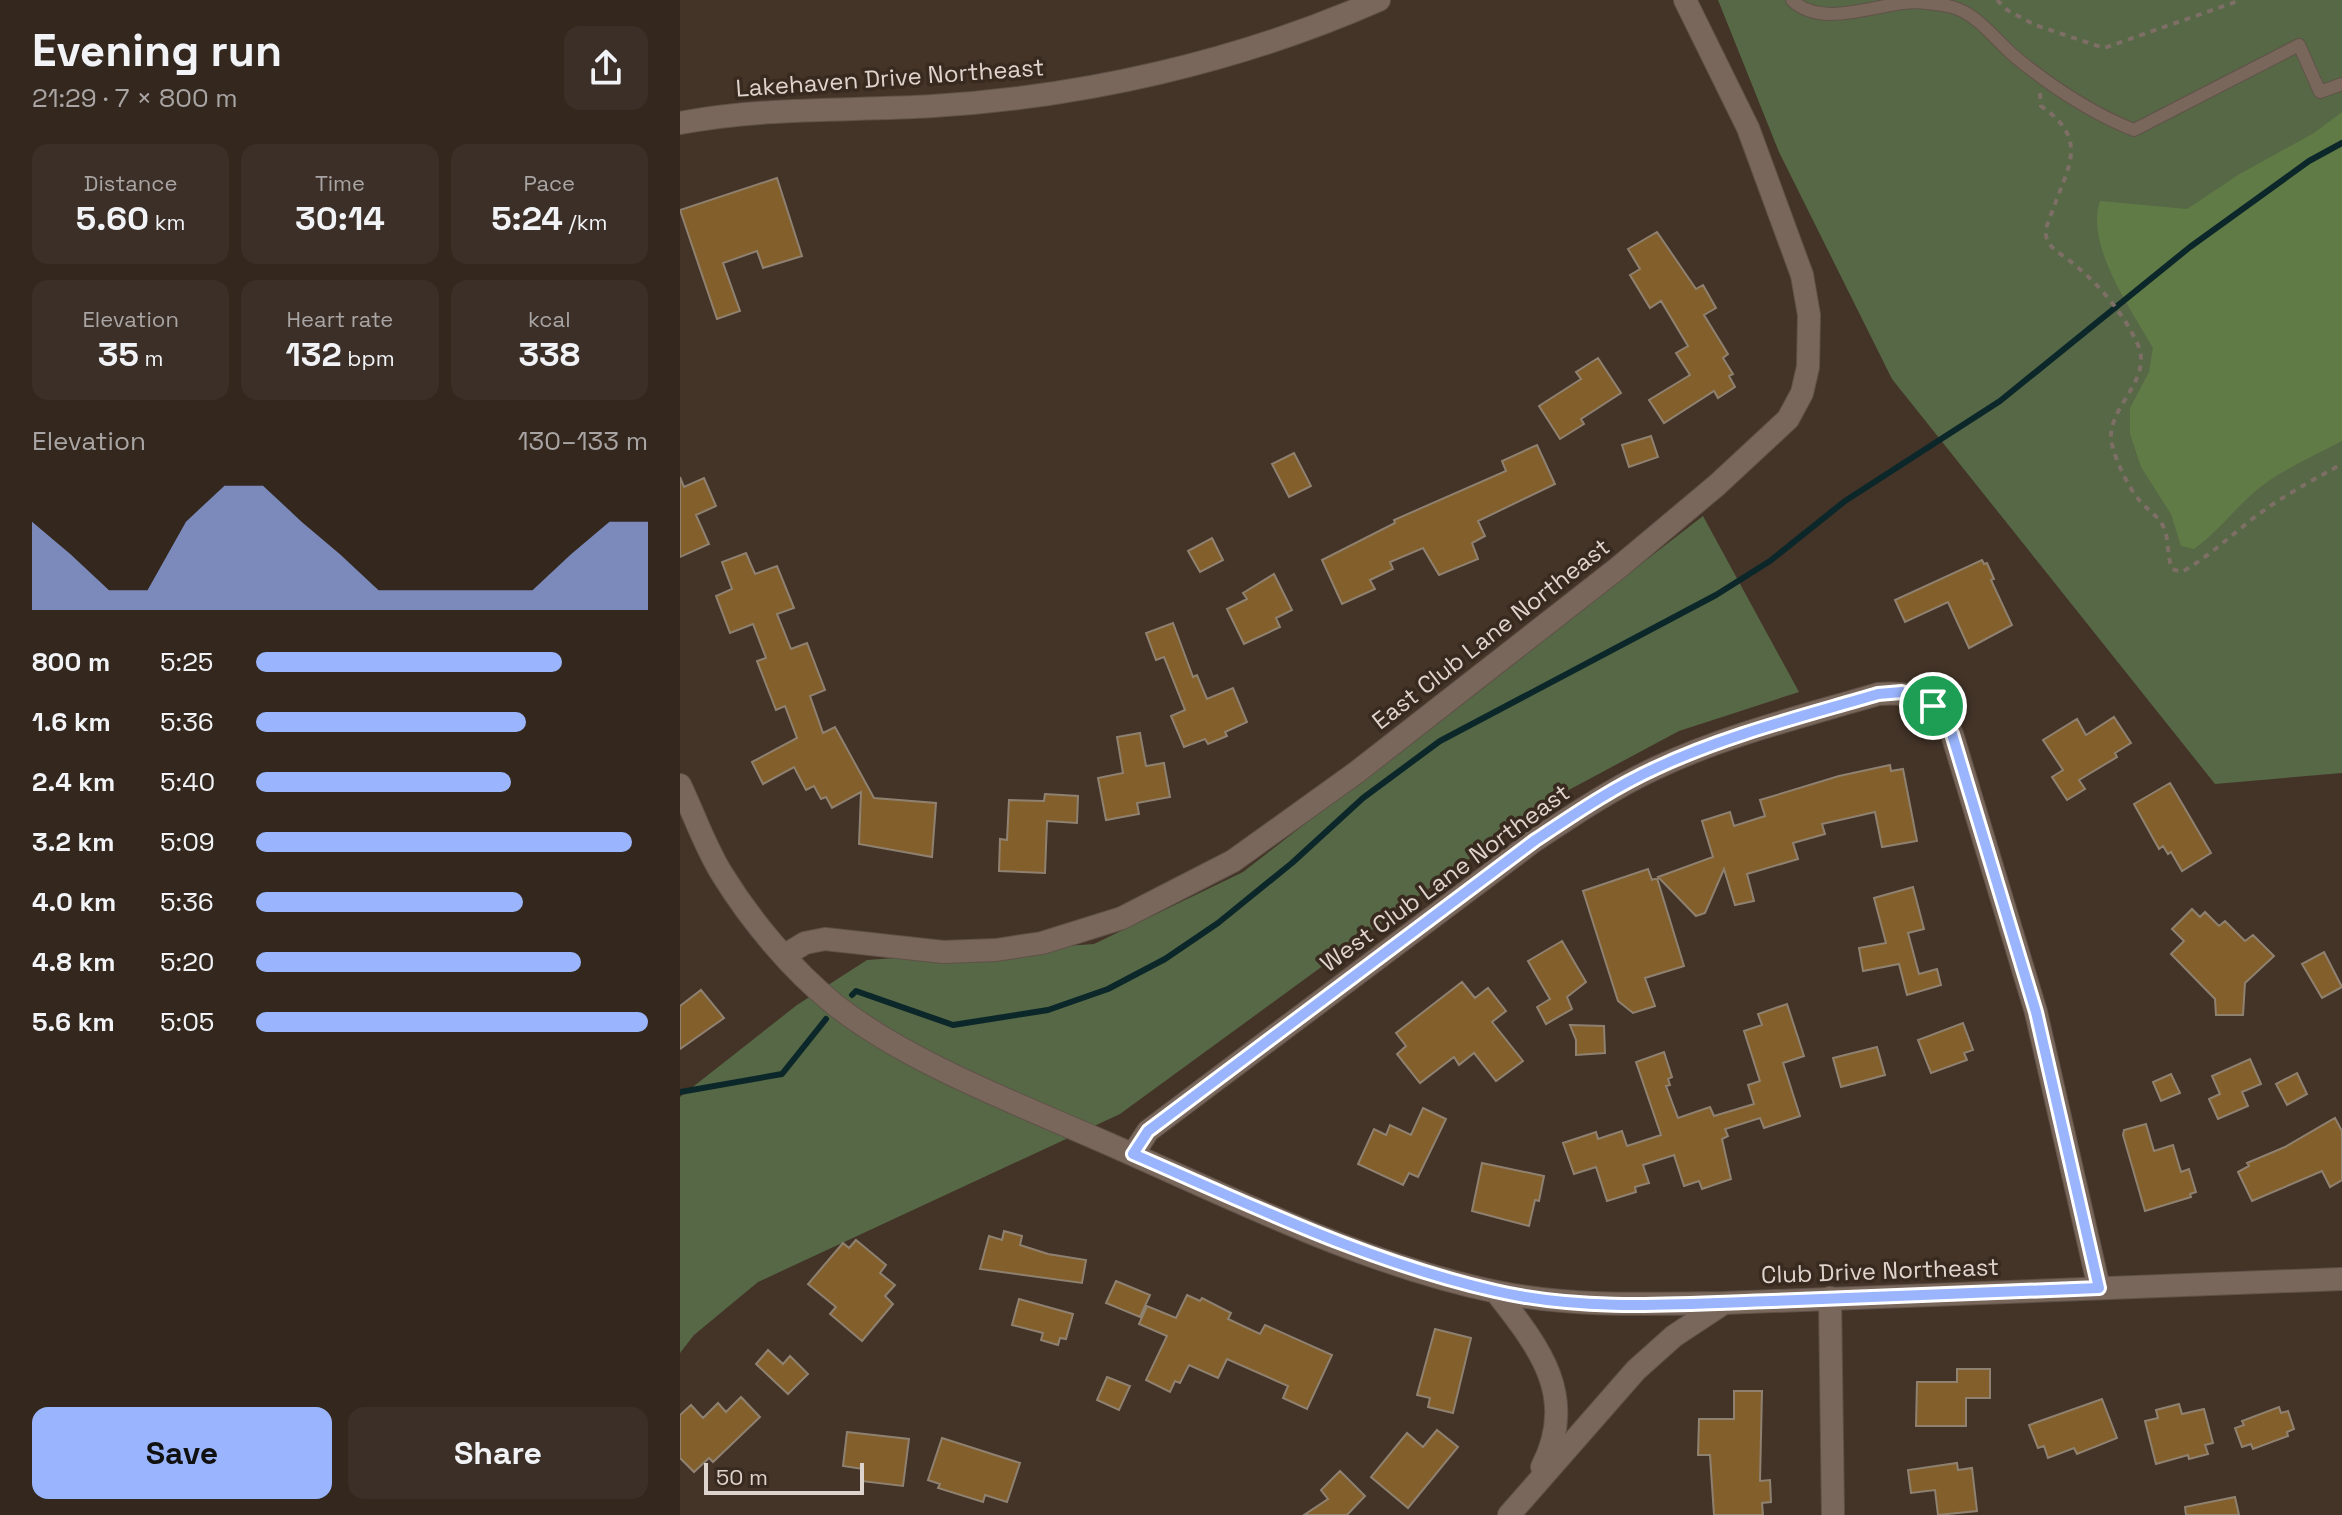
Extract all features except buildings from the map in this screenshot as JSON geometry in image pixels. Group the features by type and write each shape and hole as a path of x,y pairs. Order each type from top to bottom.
{"street":[{"name":"Lakehaven Drive Northeast","path":"680,123 748,113 991,102 1084,88 1222,55 1308,28 1379,0"},
{"name":"East Club Lane Northeast","path":"785,955 805,943 825,939 943,952 996,950 1042,943 1122,918 1233,861 1357,772 1618,568 1717,485 1788,419 1802,393 1808,367 1809,315 1802,275 1748,128 1685,0"},
{"name":"West Club Lane Northeast","path":"1133,1154 1148,1131 1522,850 1591,802 1655,768 1722,741 1878,694 1902,692 1933,706 1945,719 1952,734 2036,1012 2099,1288"},
{"name":"Club Drive Northeast","path":"680,785 721,872 749,913 833,1003 894,1042 1009,1100 1346,1246 1402,1266 1496,1292 1600,1305 2342,1279"},
{"path":"1496,1292 1539,1347 1555,1390 1552,1441 1529,1489"},
{"path":"1830,1298 1833,1515"},
{"path":"1509,1515 1636,1370 1674,1336 1724,1303"}],"lane":[{"path":"1792,0 1801,9 1824,14 1907,2 1955,8 1977,22 2016,59 2048,82 2095,114 2134,130 2299,45 2320,92 2342,84"}],"path":[{"path":"1997,0 2007,10 2035,25 2104,48 2241,0"},
{"path":"2048,82 2038,100 2067,130 2072,159 2045,231 2048,245 2093,280 2139,347 2139,376 2115,415 2111,437 2120,467 2138,500 2156,515 2165,531 2172,569 2182,572 2212,555 2252,519 2342,464"}],"green space":[{"path":"1718,0 2342,0 2342,773 2215,784 1892,379 1779,152"},
{"path":"2342,112 2342,441 2289,468 2259,488 2194,549 2181,546 2171,514 2141,467 2130,434 2130,408 2149,372 2153,348 2104,257 2097,218 2100,201 2187,209 2238,175 2314,133"},
{"path":"1703,516 1799,692 1679,731 1550,800 1120,1114 758,1282 694,1335 680,1353 680,1097 797,1005 867,960 1094,944 1243,872"}],"waterway":[{"path":"852,995 856,991 953,1025 1048,1010 1108,989 1165,959 1218,923 1292,863 1363,798 1440,741 1716,595 1770,561 1845,501 2000,401 2190,247 2309,161 2342,143"},
{"path":"680,1092 782,1074 826,1019"}],"route":[{"path":"1902,692 1919,697 1933,706 1945,719 1952,734 2036,1012 2099,1288 1724,1303 1600,1305 1548,1300 1496,1292 1402,1266 1346,1246 1133,1154 1148,1131 1534,841 1591,802 1655,768 1722,741 1878,694 1902,692"}]}
